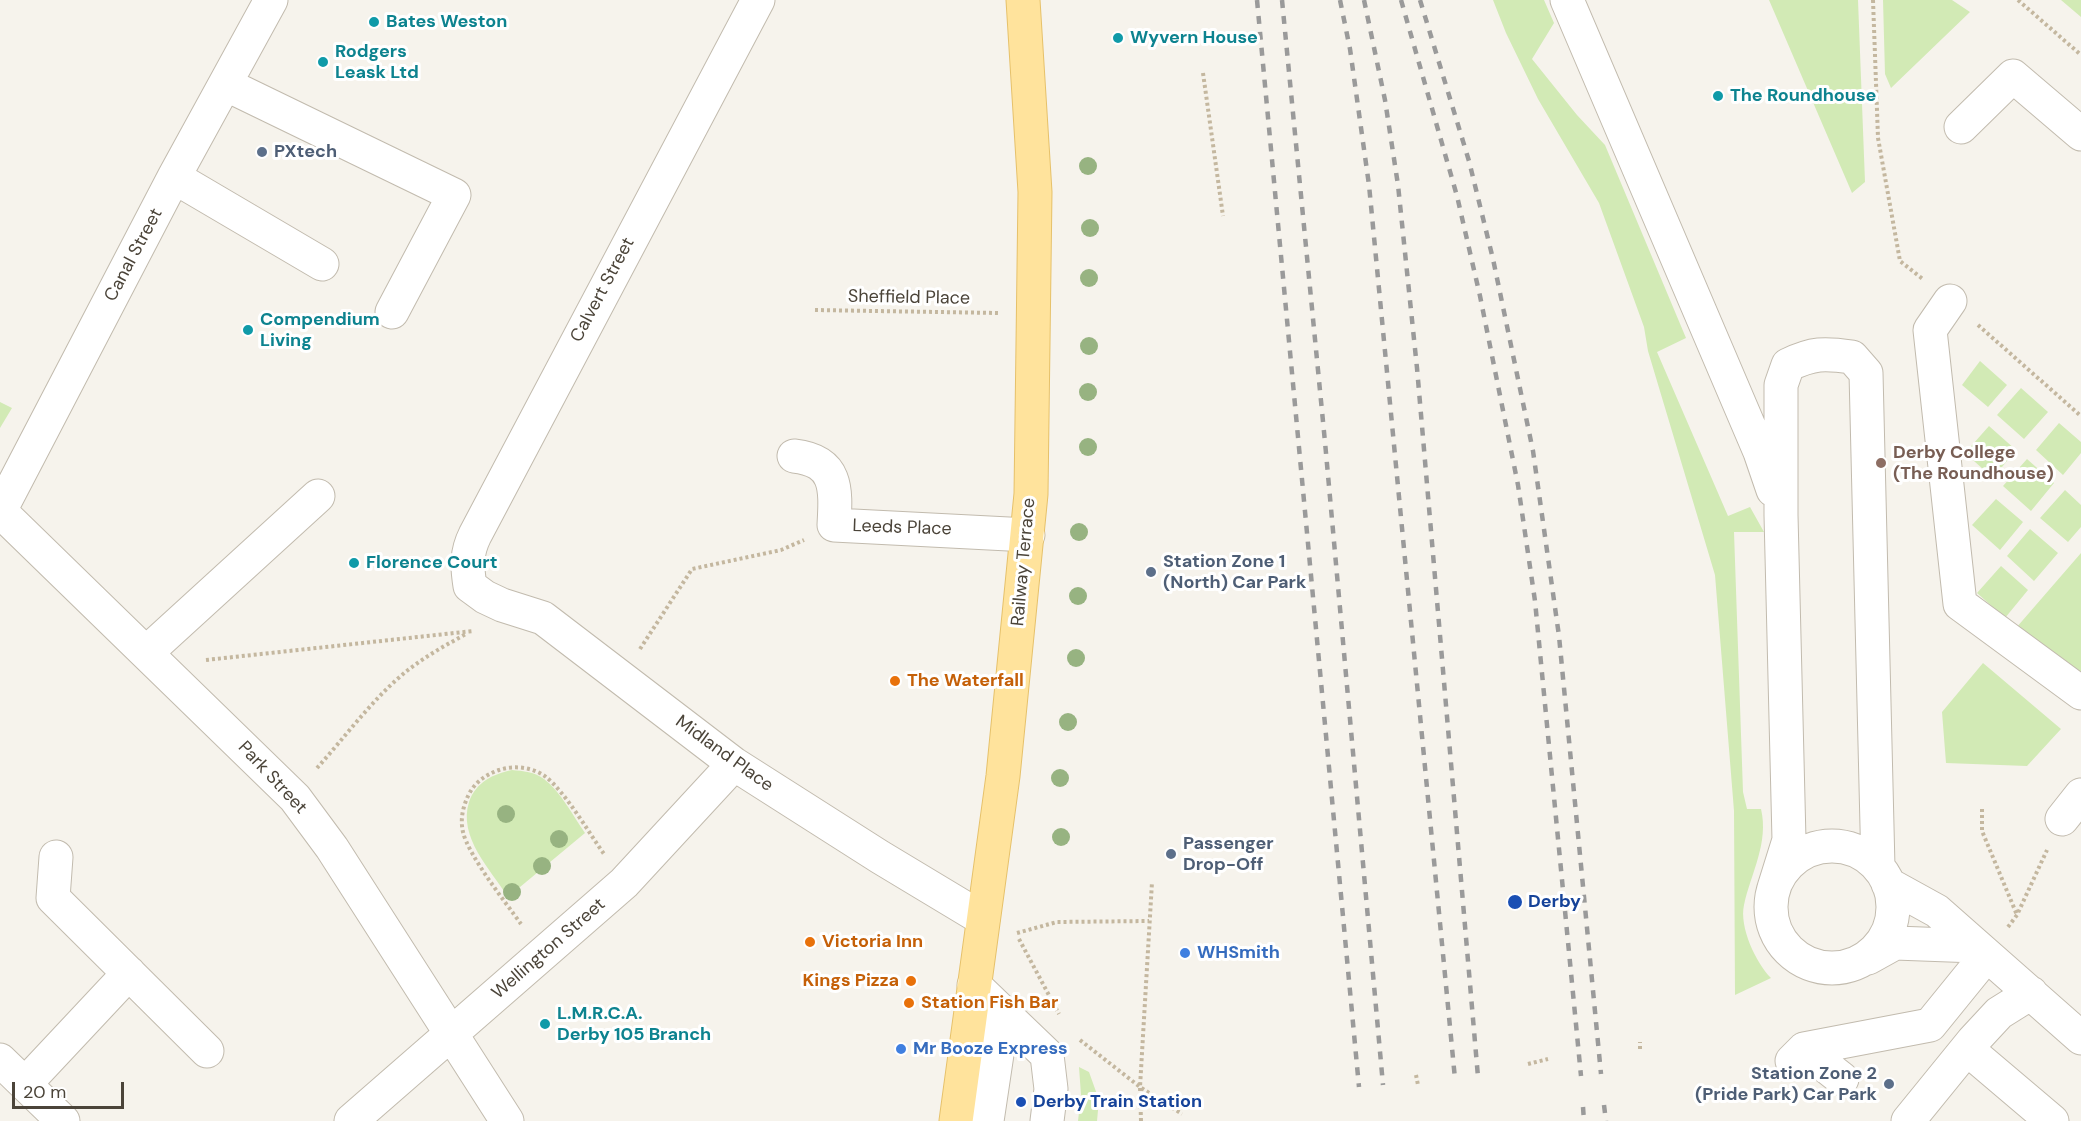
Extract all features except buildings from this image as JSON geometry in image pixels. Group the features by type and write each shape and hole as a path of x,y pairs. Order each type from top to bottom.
{"main road":[{"name":"Railway Terrace","path":"956,1121 1004,776 1031,494 1035,192 1023,0"}],"street":[{"name":"Canal Street","path":"0,511 174,177 272,0"},
{"name":"Calvert Street","path":"470,586 467,564 469,547 758,0"},
{"path":"1567,0 1761,452 1781,515"},
{"path":"1961,127 2013,76 2081,134"},
{"path":"225,84 454,195 392,312"},
{"path":"174,177 322,264"},
{"path":"1950,301 1930,330 1960,604 2081,693"},
{"path":"1862,961 1877,949 1888,932 1893,915 1892,897 1883,875 1866,373 1852,357 1830,354 1808,356 1788,365 1781,385 1781,515 1789,840 1774,888 1771,909 1774,926 1781,941 1792,954 1807,963 1824,968 1843,967 1862,961 1894,943 1981,951"},
{"path":"1730,383 1763,387 1781,385"},
{"name":"Leeds Place","path":"794,456 810,458 825,467 832,480 835,499 834,525 1028,534"},
{"path":"146,652 318,496"},
{"name":"Park Street","path":"0,511 295,798 332,848 507,1121"},
{"name":"Midland Place","path":"470,586 485,597 502,605 543,618 734,764 983,919"},
{"name":"Wellington Street","path":"351,1121 624,883 734,764"},
{"path":"1774,888 1785,869 1794,860 1810,851 1822,847 1845,848 1863,854 1883,875 1937,911 2081,1038"},
{"path":"56,857 53,898 207,1051"},
{"path":"1842,1079 1798,1055 1930,1025 1981,951"},
{"path":"25,1084 129,973"},
{"path":"974,985 1047,1055 1051,1089 1047,1121"},
{"path":"1908,1121 1999,1013 2031,993"},
{"path":"987,1121 1003,1014"},
{"path":"1967,1049 2052,1121"},
{"path":"0,1060 63,1121"}],"path":[{"path":"1873,0 1878,138 1900,261 1950,301 2081,416"},
{"path":"2018,0 2081,54"},
{"path":"1203,73 1222,216"},
{"name":"Sheffield Place","path":"815,310 1003,313"},
{"path":"621,677 692,569 781,550 834,525"},
{"path":"295,798 312,774 399,678 427,656 470,632 523,611"},
{"path":"200,661 470,632"},
{"path":"543,953 500,896 468,846 463,834 461,820 464,805 469,794 485,776 514,767 530,769 546,777 559,790 624,883"},
{"path":"1981,951 2017,915 2071,807"},
{"path":"1982,808 1982,831 2017,915"},
{"path":"1141,1121 1140,1087 1152,882"},
{"path":"1063,1020 1016,933 1057,922 1149,921"},
{"path":"1077,1038 1140,1087 1182,1114"},
{"path":"1640,1042 1640,1049"},
{"path":"1528,1064 1548,1059"},
{"path":"1416,1075 1418,1085"}],"green space":[{"path":"1493,0 1544,0 1554,23 1532,59 1577,115 1605,145 1686,338 1657,352 1728,516 1750,507 1764,532 1734,532 1743,792 1747,809 1761,809 1763,822 1761,846 1743,914 1750,944 1771,978 1735,995 1734,811 1715,575 1648,351 1644,327 1599,203 1538,99 1506,33"},
{"path":"1769,0 1858,0 1865,182 1852,193"},
{"path":"1883,0 1952,0 1970,12 1891,88 1885,74"},
{"path":"2061,0 2081,0 2081,17"},
{"path":"1980,361 2007,385 1988,407 1962,385"},
{"path":"2021,388 2048,412 2024,439 1997,415"},
{"path":"0,402 12,408 0,428"},
{"path":"2059,423 2081,442 2081,453 2063,475 2036,450"},
{"path":"1989,426 2016,450 1993,478 1965,453"},
{"path":"2027,459 2054,483 2031,511 2003,486"},
{"path":"2065,490 2081,505 2081,527 2068,542 2040,518"},
{"path":"1996,499 2023,522 2000,550 1972,525"},
{"path":"2030,529 2058,553 2034,581 2007,556"},
{"path":"2081,553 2081,679 2016,628"},
{"path":"2001,566 2028,590 2005,618 1977,593"},
{"path":"1983,663 2061,729 2027,766 1946,763 1942,712"},
{"path":"512,770 533,773 550,784 585,833 508,897 485,864 472,840 467,815 472,795 481,784 498,774"},
{"path":"1079,1067 1089,1072 1099,1100 1097,1121 1078,1121 1081,1095"}],"railway":[{"path":"1257,0 1359,1087"},
{"path":"1282,0 1325,442 1383,1085"},
{"path":"1340,0 1350,49 1369,185 1455,1079"},
{"path":"1364,0 1385,100 1398,185 1417,368 1478,1077"},
{"path":"1401,0 1457,196 1480,296 1518,485 1535,601 1581,1076"},
{"path":"1420,0 1469,161 1493,259 1533,451 1559,636 1601,1074"},
{"path":"1604,1105 1606,1121"},
{"path":"1583,1107 1584,1121"}],"place":[{"name":"Bates Weston","path":"374,22"},
{"name":"Wyvern House","path":"1118,38"},
{"name":"Rodgers Leask Ltd","path":"323,62"},
{"name":"The Roundhouse","path":"1718,96"},
{"name":"PXtech","path":"262,152"},
{"name":"Compendium Living","path":"248,330"},
{"name":"Derby College (The Roundhouse)","path":"1881,463"},
{"name":"Florence Court","path":"354,563"},
{"name":"Station Zone 1 (North) Car Park","path":"1151,572"},
{"name":"The Waterfall","path":"895,681"},
{"name":"Passenger Drop-Off","path":"1171,854"},
{"name":"Derby","path":"1515,902"},
{"name":"Victoria Inn","path":"810,942"},
{"name":"WHSmith","path":"1185,953"},
{"name":"Kings Pizza","path":"911,981"},
{"name":"Station Fish Bar","path":"909,1003"},
{"name":"L.M.R.C.A. Derby 105 Branch","path":"545,1024"},
{"name":"Mr Booze Express","path":"901,1049"},
{"name":"Station Zone 2 (Pride Park) Car Park","path":"1889,1084"},
{"name":"Derby Train Station","path":"1021,1102"}]}
